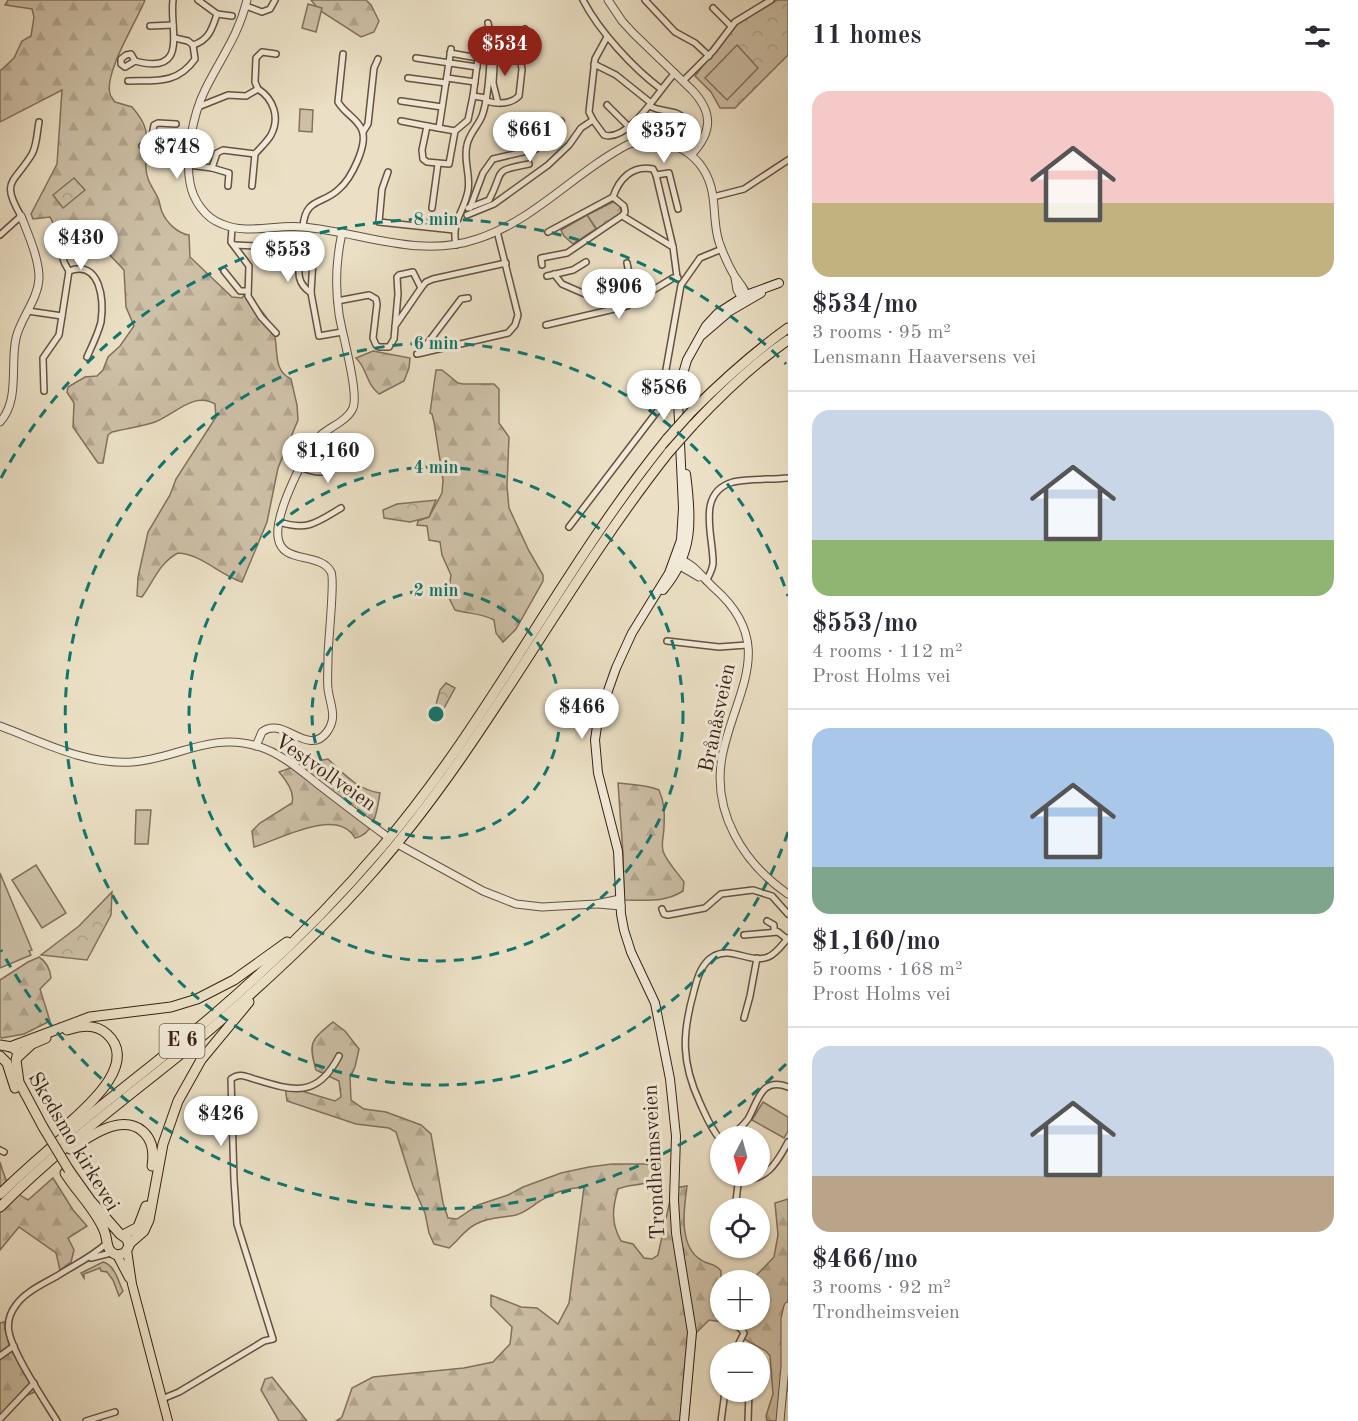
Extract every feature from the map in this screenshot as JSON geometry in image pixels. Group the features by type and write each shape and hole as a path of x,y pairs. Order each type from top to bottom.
{"highway":[{"name":"E 6","path":"0,1194 58,1140 212,1016 300,935 350,883 418,803 485,706 601,526 668,439 715,388 788,328"},
{"name":"E 6","path":"0,1207 47,1162 256,989 340,908 424,809 493,712 612,528 669,452 714,402 788,340"},
{"name":"E 6","path":"6,1046 90,1017 171,1006 197,999 234,980 277,948 300,935"},
{"name":"E 6","path":"128,1247 141,1234 149,1220 163,1144 178,1101 201,1060 249,1003 256,989"},
{"path":"8,1058 37,1042 75,1028 89,1026 98,1028 107,1034 114,1044 116,1054 113,1073 104,1088 40,1151 25,1170"},
{"path":"6,1046 16,1050 8,1058 2,1051 6,1046"},
{"name":"Skedsmo kirkevei","path":"8,1058 41,1129 100,1221 108,1242"},
{"path":"47,1162 107,1128 125,1125 136,1127 145,1133 151,1141 154,1152 146,1209 138,1227 122,1234 114,1234 108,1242 114,1254 123,1254 128,1247 122,1234"},
{"name":"Skedsmo kirkevei","path":"67,1171 86,1196 122,1234"}],"main road":[{"name":"Trondheimsveien","path":"684,1421 692,1332 675,1218 676,1143 673,1101 659,1015 652,993 629,947 622,922 618,851 597,768 596,734 600,713 622,653 654,600 668,584 679,562 683,522 678,408 680,386 687,360 701,336 744,298 788,278"},
{"path":"128,1247 132,1284 168,1421"},
{"path":"114,1254 132,1284"}],"street":[{"path":"135,61 152,64 161,62 172,53 175,38 173,0"},
{"path":"198,0 217,14 232,16"},
{"path":"275,0 270,9 262,12 247,3 237,33 203,93 198,107 190,145 189,181 193,198 211,219 232,228 303,226 411,246 456,245 496,231 627,145 640,141 659,141 675,146 691,156 707,177 722,249 744,298"},
{"path":"584,0 607,37 662,89"},
{"path":"608,0 622,21 700,98 707,115 705,135 691,156"},
{"path":"645,0 675,32 695,43 709,56"},
{"path":"684,81 709,56 731,26 760,3 771,0"},
{"path":"713,8 731,26"},
{"path":"193,45 200,43 209,35 217,14"},
{"path":"456,245 454,230 468,185 466,146 480,120 486,100 491,36 488,24"},
{"path":"150,26 173,26"},
{"path":"473,96 498,103 510,102 519,96 522,69 519,55 520,36 525,28"},
{"path":"491,36 505,33 520,36"},
{"path":"607,37 598,51 594,64 589,109 592,120 607,136 614,135 637,120 675,73"},
{"path":"128,81 149,82 174,77 186,70 195,60 193,45 188,41 175,38"},
{"path":"495,50 493,83 498,103"},
{"path":"426,126 422,156 427,162 446,165 451,162 455,131 468,120 478,58 451,51 439,128"},
{"path":"252,186 255,154 271,136 274,123 272,102 258,89 255,82 256,58 262,52 276,54"},
{"path":"343,54 338,102 355,119 363,132"},
{"path":"416,58 477,67"},
{"path":"303,226 304,217 311,205 333,194 343,184 362,149 363,132 368,124 374,68 378,59"},
{"path":"594,64 616,75 657,109 673,112 687,119"},
{"path":"408,78 475,82"},
{"path":"198,107 228,95 246,96 258,89"},
{"path":"401,101 442,107"},
{"path":"607,105 628,126"},
{"path":"467,215 490,206 548,165 592,120"},
{"path":"401,121 455,131"},
{"path":"470,208 483,173 493,159 536,149 546,141 561,121"},
{"path":"0,423 9,408 16,341 35,296 39,277 21,216 12,200 10,187 12,179 34,150 39,122"},
{"path":"153,140 154,125 158,123 176,124"},
{"path":"142,146 153,140 190,145"},
{"path":"212,168 217,153 223,150 255,154"},
{"path":"713,197 744,189 788,160"},
{"path":"432,208 438,164"},
{"path":"461,210 486,202 502,171 529,164"},
{"path":"189,165 229,173 228,186"},
{"path":"548,232 613,198 618,185 632,171 653,169 673,247 677,277"},
{"path":"388,171 382,189 379,222 454,230"},
{"path":"656,175 669,173 678,209"},
{"path":"492,194 500,199"},
{"path":"542,265 541,258 567,253 623,215 624,206 613,198"},
{"path":"623,215 673,247"},
{"path":"0,235 21,216"},
{"path":"232,228 231,238 234,245 249,266 248,291 252,303 276,333"},
{"path":"556,228 561,236"},
{"path":"417,354 503,335 512,330 518,315 496,231"},
{"path":"44,391 43,358 59,335 69,271 53,232"},
{"path":"256,746 264,730 275,727 304,740 316,740 327,733 334,717 328,681 329,614 333,575 322,563 291,555 283,549 278,540 279,522 301,466 320,436 349,414 354,405 337,301 336,265 342,233"},
{"path":"314,243 311,293 319,336 342,332"},
{"path":"234,245 256,246"},
{"path":"569,527 659,409 678,293 700,258 722,249"},
{"path":"572,250 577,256"},
{"path":"311,293 303,286 298,276 300,258 312,259"},
{"path":"547,276 573,270 586,262"},
{"path":"395,326 426,282 506,263"},
{"path":"627,263 635,303"},
{"path":"69,271 79,269 89,271 95,276 99,286 101,319 87,357"},
{"path":"224,271 237,289 248,291"},
{"path":"337,301 369,295 376,299 373,338 376,345 386,348 393,343 399,291 397,277 413,272 421,288"},
{"path":"554,274 562,284 618,308"},
{"path":"546,325 635,303 677,277 685,279"},
{"path":"424,352 424,348 461,299 468,298"},
{"path":"28,310 62,316"},
{"path":"301,466 315,473 322,473 330,471 351,456"},
{"path":"704,579 713,564 708,515 711,500 715,495 732,483 788,478"},
{"path":"279,522 308,526 341,508"},
{"name":"Brånåsveien","path":"679,562 704,579 732,608 742,627 747,645 746,683 722,760 721,795 726,818 741,846 761,870 788,894"},
{"path":"667,641 719,647 747,645"},
{"name":"Vestvollveien","path":"0,726 67,752 109,761 146,760 193,746 216,742 237,742 256,746 289,762 385,835"},
{"path":"402,846 470,884 516,904 535,907 620,903"},
{"path":"662,909 666,915 700,909 709,905 721,894 753,890 772,896 788,914"},
{"path":"710,1126 688,1072 684,1052 686,1022 698,978 708,960 717,954 756,958 771,956 788,939 774,930 774,926 767,921"},
{"path":"744,935 778,932"},
{"path":"744,1018 756,958"},
{"path":"162,1400 264,1341 273,1339 237,1224 231,1079 239,1075 284,1088 302,1090 321,1081 339,1056"},
{"path":"742,1126 765,1088 776,1084 788,1087"},
{"path":"770,1169 788,1142"},
{"path":"57,1421 14,1346 9,1332 9,1322 17,1304 53,1278 90,1258 108,1242"},
{"path":"90,1258 114,1254"},
{"path":"780,1421 786,1383 785,1319 788,1306"},
{"path":"741,1342 746,1333 742,1330"},
{"path":"0,1356 14,1346"},
{"path":"0,1419 34,1383"},
{"path":"721,1421 724,1402"},
{"path":"748,1421 749,1402"},
{"path":"86,1421 115,1413"}],"green space":[{"path":"8,0 145,0 116,60 109,85 110,95 115,102 132,107 143,123 146,130 148,180 167,220 177,230 189,235 190,257 232,297 242,298 244,295 250,297 270,323 274,333 277,359 281,370 291,379 297,405 298,420 278,468 267,522 242,582 195,557 178,553 166,562 142,597 137,596 138,577 148,532 170,495 176,479 216,417 215,404 199,400 155,422 112,432 108,435 103,463 98,463 73,427 74,403 67,392 68,387 85,377 97,376 103,370 108,357 120,346 134,326 126,307 124,270 88,232 54,225 50,217 33,219 31,214 57,164 62,90 0,122 0,71 14,58 22,41 31,36 34,17 32,9 5,5"},
{"path":"311,0 366,0 379,21 374,32 361,37 319,10"},
{"path":"777,0 788,0 788,55 735,108 720,108 711,92 695,76 734,25"},
{"path":"308,4 322,8 316,32 302,28"},
{"path":"737,45 758,68 727,100 705,78"},
{"path":"300,109 313,110 312,132 299,131"},
{"path":"74,178 85,190 63,208 53,195"},
{"path":"613,202 620,205 621,213 598,231 587,215"},
{"path":"587,215 596,229 573,244 561,230"},
{"path":"373,351 410,358 404,381 379,394 371,386 356,358"},
{"path":"436,370 442,370 458,383 494,384 499,389 499,423 509,437 507,486 509,508 543,575 543,581 516,629 503,642 496,633 494,620 455,610 448,596 451,575 442,555 440,542 429,540 427,526 417,525 418,521 429,517 442,493 443,480 434,422 430,413"},
{"path":"436,500 429,517 410,522 384,518 383,510 397,504"},
{"path":"446,683 455,688 444,708 436,704 440,690"},
{"path":"328,759 358,785 380,793 374,820 367,832 355,838 347,829 335,825 322,825 254,847 252,831 260,823 292,803 291,790 279,772 301,764"},
{"path":"618,783 659,790 664,813 663,851 684,882 683,891 676,895 662,899 624,900"},
{"path":"136,810 151,810 148,844 135,844"},
{"path":"36,865 66,913 42,928 12,880"},
{"path":"0,873 32,950 29,951 31,955 0,968"},
{"path":"112,892 111,915 87,960 41,955 79,926"},
{"path":"39,957 46,963 51,975 51,978 40,989 50,1021 24,1034 2,1038 0,1037 0,980"},
{"path":"333,1022 345,1031 359,1049 350,1078 351,1100 364,1109 386,1112 421,1125 431,1134 443,1203 448,1218 457,1219 478,1205 561,1173 612,1164 658,1162 659,1176 644,1183 618,1189 614,1216 615,1228 621,1241 633,1244 644,1258 652,1259 658,1255 671,1196 675,1188 687,1186 684,1226 689,1246 694,1254 704,1262 720,1270 710,1270 710,1320 696,1333 688,1421 336,1421 342,1417 352,1388 373,1377 464,1368 493,1362 510,1344 512,1327 491,1306 491,1295 521,1307 537,1308 558,1324 569,1303 584,1187 555,1193 516,1215 491,1219 472,1226 449,1248 434,1244 396,1132 389,1128 356,1124 287,1101 285,1086 335,1101 341,1097 339,1081 316,1070 312,1047 320,1033"},
{"path":"763,1102 788,1117 788,1131 784,1138 770,1130 770,1126 763,1126 752,1120"},
{"path":"0,1162 9,1185 28,1200 53,1178 73,1210 87,1226 68,1238 74,1250 71,1262 60,1270 56,1253 19,1227 0,1250"},
{"path":"788,1199 788,1390 785,1393 779,1421 767,1421 766,1416 773,1394 770,1342 746,1340 740,1330 770,1330 770,1270 762,1270 774,1257 778,1235 775,1203"},
{"path":"103,1262 110,1266 116,1274 123,1291 119,1296 107,1272 101,1271 100,1268 84,1274 84,1278 81,1273"},
{"path":"4,1322 10,1349 35,1392 23,1397 0,1420 0,1323"},
{"path":"272,1377 307,1421 279,1421 261,1390 265,1379"}]}
